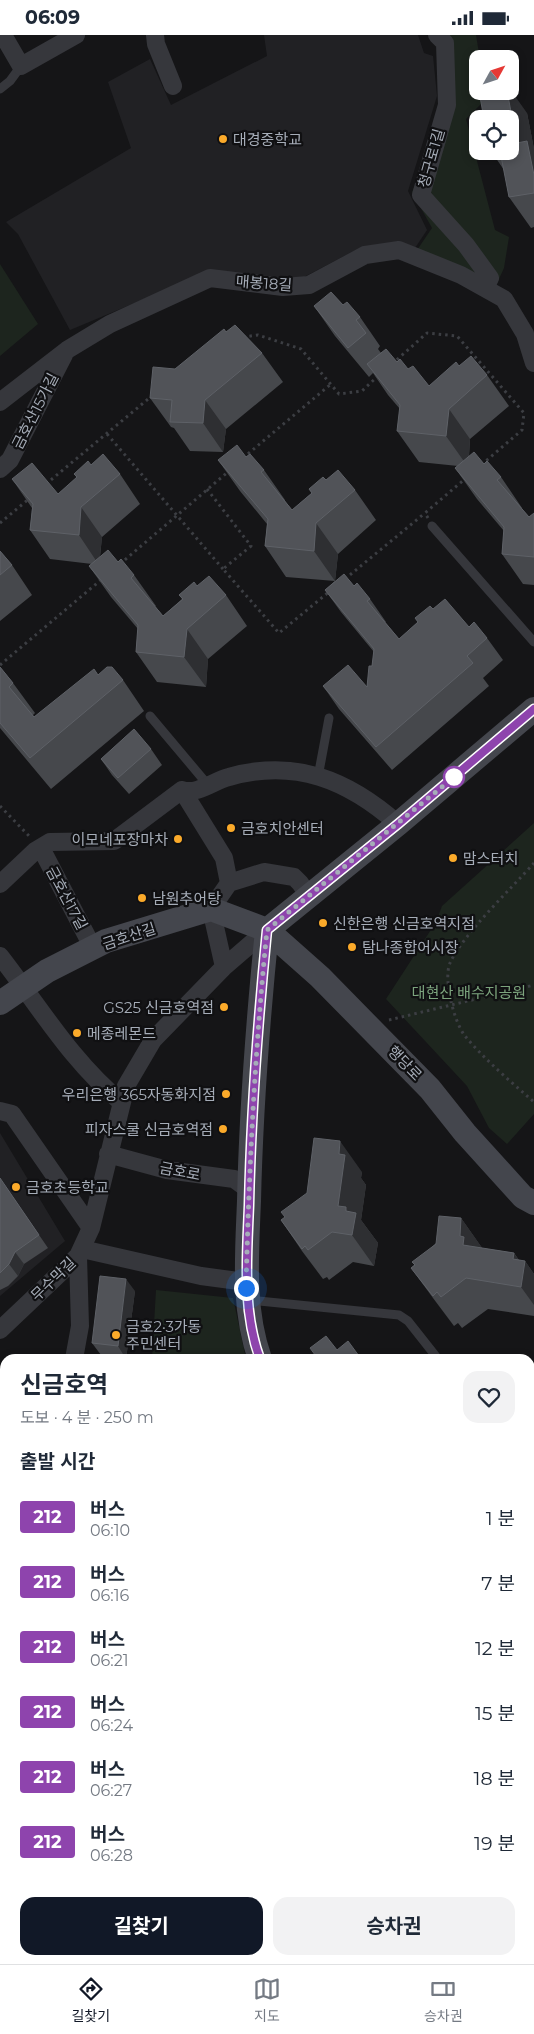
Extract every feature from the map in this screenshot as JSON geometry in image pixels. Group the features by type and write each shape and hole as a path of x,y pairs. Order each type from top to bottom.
{"main road":[{"path":"258,1354 254,1342 247,1291 249,1190 260,1000 267,930 398,824 534,709"},
{"path":"211,909 267,930"},
{"name":"금호산길","path":"0,1003 47,971 106,941 211,909"},
{"name":"행당로","path":"267,930 320,977 370,1026 430,1089 465,1133 523,1197 534,1203"}],"street":[{"path":"2,35 21,66 76,35"},
{"path":"155,35 156,43 172,86"},
{"name":"청구로1길","path":"437,35 444,43 447,105 421,195 466,245 490,278 484,288"},
{"name":"매봉18길","path":"0,402 67,350 110,324 210,278 283,287 308,285 365,255 399,250 461,275 504,299 526,335 534,363"},
{"name":"금호산15가길","path":"0,469 10,460 67,350"},
{"path":"182,790 190,792 229,777 265,770 285,770 341,783 381,809 398,824"},
{"path":"0,884 50,842 114,841 182,790"},
{"path":"182,790 224,858 229,883"},
{"name":"금호산17길","path":"41,848 93,948"},
{"path":"224,967 211,909 229,883 264,872 294,877 308,896"},
{"name":"무수막길","path":"0,1330 80,1252 91,1228 126,1086 153,1040 224,967 267,930"},
{"path":"0,956 97,1083 121,1102"},
{"path":"0,1111 12,1114 91,1228"},
{"name":"금호로","path":"108,1154 167,1170 234,1179 249,1190"},
{"path":"75,1354 80,1326 80,1252 202,1276 247,1291"}],"lane":[{"path":"0,89 10,81 21,66"},
{"path":"432,526 534,642"},
{"path":"150,716 208,785"},
{"path":"318,777 329,717"},
{"path":"247,1291 399,1315 408,1321 434,1354"}],"path":[{"path":"390,365 427,333 458,336 524,413 522,430 478,468"},
{"path":"238,337 258,335 301,349 339,394 362,391 383,372"},
{"path":"118,565 331,385"},
{"path":"46,485 159,390"},
{"path":"107,434 279,633 333,588"},
{"path":"341,582 470,474"},
{"path":"207,489 251,545 223,569"},
{"path":"0,523 30,498"},
{"path":"425,513 432,526"},
{"path":"0,665 103,578"},
{"path":"0,806 41,848"},
{"path":"534,863 462,944 449,964 448,983 452,1004 464,1035 534,1102"},
{"path":"370,1026 401,1016 534,985"}],"shaded area":[{"path":"264,35 418,35 424,53 433,56 437,96 408,191 427,230 415,248 356,250 304,277 277,278 209,272 70,330 18,234 6,222 131,148 108,82 150,59 171,105 267,56"},
{"name":"금호초등학교","path":"0,1133 65,1241 0,1296"}],"green space":[{"path":"444,35 476,35 478,50 469,50 469,100 485,100 475,110 469,110 469,116 466,119 469,130 469,160 477,160 495,230 509,237 504,268 494,290 415,253 432,228 412,192 452,106"},
{"path":"0,264 38,324 0,356"},
{"name":"대현산 배수지공원","path":"534,823 534,1114 507,1144 489,1128 467,1086 386,999 436,922 442,906"},
{"path":"156,1290 233,1298 245,1354 152,1354"}],"building":[{"path":"481,100 509,100 511,110 482,110"},
{"path":"527,141 534,175 534,193 509,197 502,160 519,160 519,143"},
{"path":"331,292 343,305 347,302 360,317 356,320 366,333 348,348 314,306"},
{"path":"235,325 262,353 205,400 203,423 170,422 172,400 150,398 153,367 175,369 224,329 226,332"},
{"path":"386,349 397,362 400,359 408,369 413,366 429,386 456,362 459,366 471,356 487,375 449,409 446,436 397,431 400,405 367,364"},
{"path":"237,445 246,457 250,454 264,470 261,472 292,510 312,493 309,489 323,477 326,480 338,470 355,490 316,523 314,551 265,546 268,519 218,460"},
{"path":"474,452 484,464 487,461 501,477 497,480 529,517 534,513 534,557 502,554 504,527 455,468"},
{"path":"103,454 120,474 81,507 79,535 30,530 33,504 12,479 32,463 58,494 77,477 74,474 88,461 91,465"},
{"path":"108,550 118,562 121,559 134,575 131,578 163,616 183,599 179,595 194,582 197,586 209,576 226,595 187,629 184,657 136,652 138,625 89,566"},
{"path":"0,551 12,565 0,575"},
{"path":"344,574 354,586 357,583 370,599 367,601 399,639 418,622 415,618 430,606 433,609 445,599 469,627 474,622 487,638 467,656 473,663 376,747 323,686 348,665 367,687 369,666 372,666 374,649 325,590"},
{"path":"0,667 13,683 9,687 34,717 94,669 98,675 107,667 112,667 123,680 30,758 0,723"},
{"path":"134,729 151,749 118,778 101,759"},
{"path":"314,1138 340,1141 339,1154 345,1155 338,1206 346,1207 346,1211 356,1213 352,1235 332,1232 308,1250 305,1246 302,1249 281,1220 285,1217 281,1212 307,1193"},
{"path":"0,1178 39,1235 15,1252 9,1264 0,1273"},
{"path":"439,1216 461,1218 460,1236 464,1237 463,1245 514,1253 513,1259 525,1261 521,1287 466,1278 441,1297 437,1292 433,1296 411,1268 415,1265 412,1262 436,1244"},
{"path":"100,1276 126,1279 118,1346 92,1343"},
{"path":"326,1336 337,1350 348,1341 358,1354 314,1354 310,1348"}],"bus line":[{"name":"212","path":"258,1354 254,1342 246,1288 250,1152 260,1000 267,930 398,824 534,709"}],"place":[{"name":"대경중학교","path":"223,139"},
{"name":"금호치안센터","path":"231,828"},
{"name":"이모네포장마차","path":"178,839"},
{"name":"맘스터치","path":"453,858"},
{"name":"남원추어탕","path":"142,898"},
{"name":"신한은행 신금호역지점","path":"323,923"},
{"name":"탐나종합어시장","path":"352,947"},
{"name":"GS25 신금호역점","path":"224,1007"},
{"name":"메종레몬드","path":"77,1033"},
{"name":"우리은행 365자동화지점","path":"226,1094"},
{"name":"피자스쿨 신금호역점","path":"223,1129"},
{"name":"금호초등학교","path":"16,1187"},
{"name":"금호2·3가동 주민센터","path":"116,1335"}],"route":[{"path":"246,1288 250,1152 260,1000 267,930 454,777"}]}
